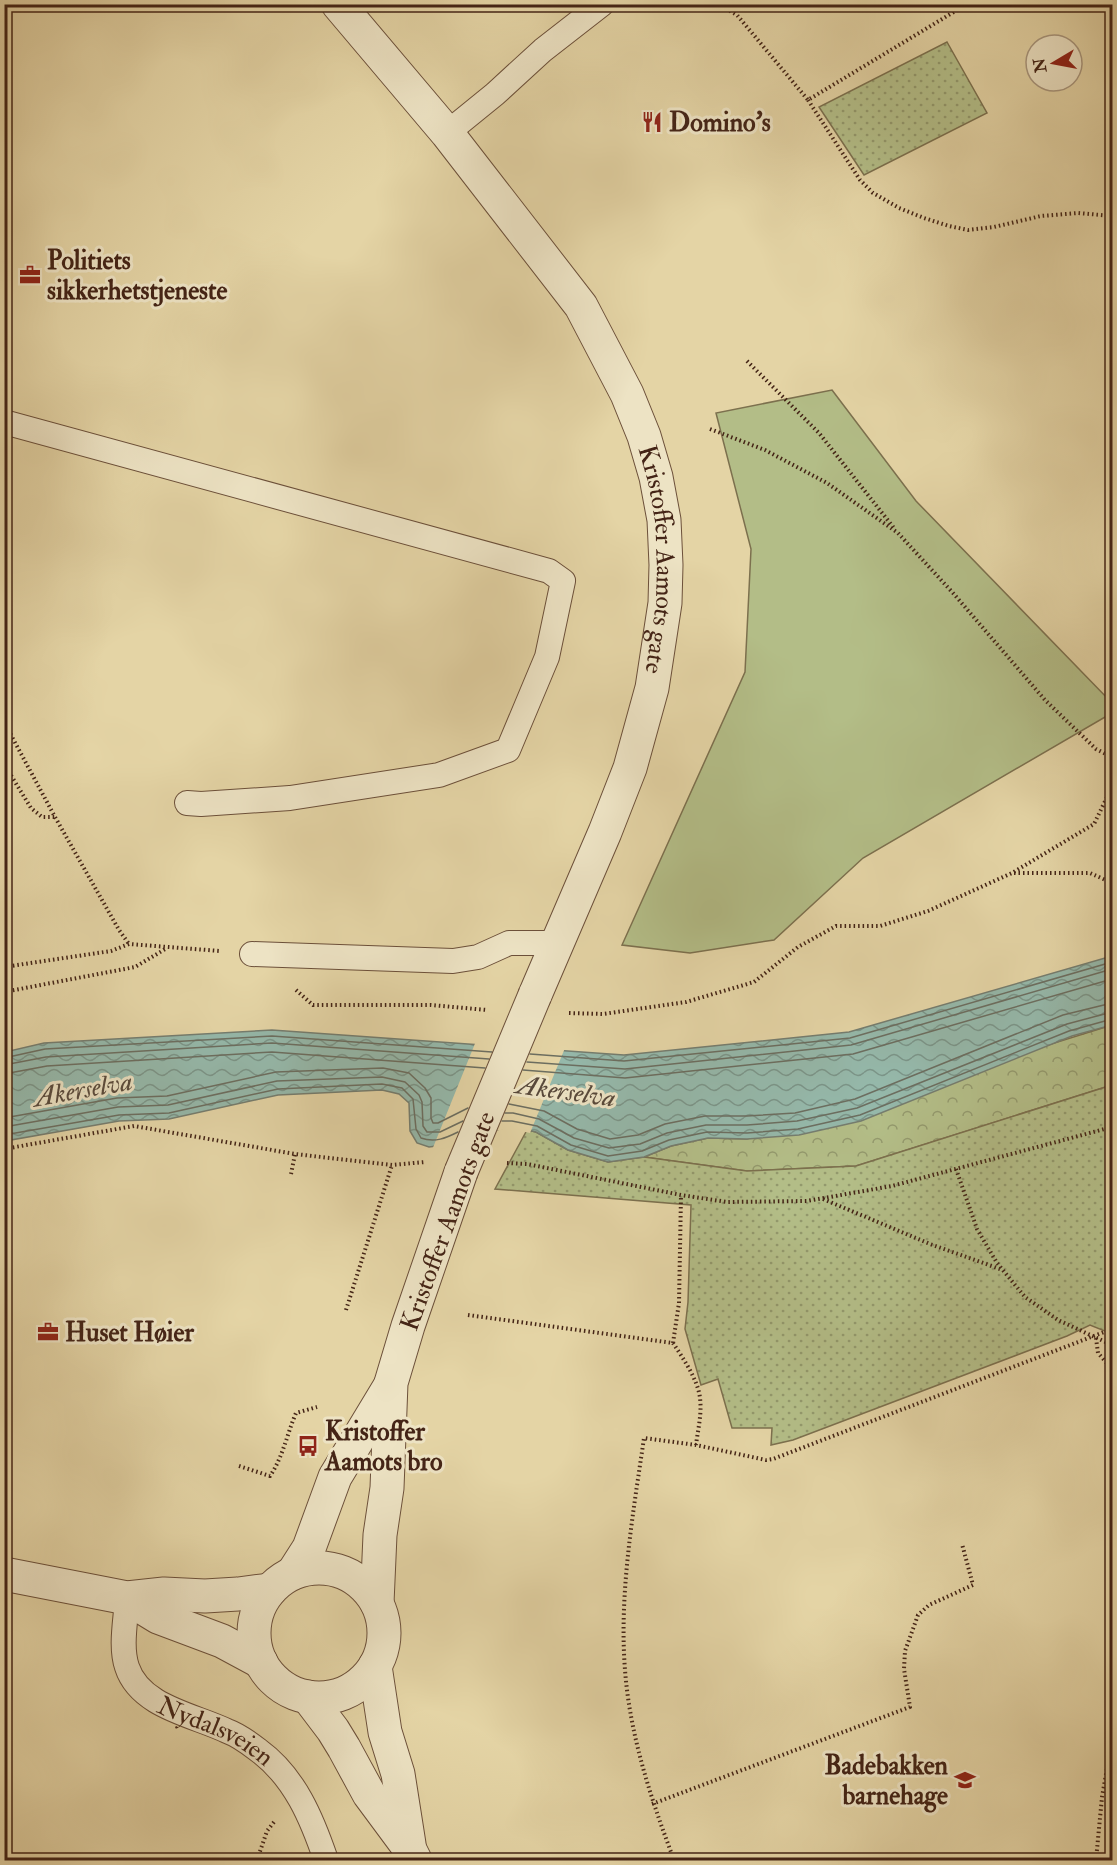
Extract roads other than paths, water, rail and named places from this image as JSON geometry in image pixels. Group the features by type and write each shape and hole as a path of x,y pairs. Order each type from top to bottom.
{"street":[{"name":"Kristoffer Aamots gate","path":"282,1582 309,1548 335,1477 391,1383 461,1172 630,768 652,688 665,603 664,520 656,477 644,436 627,394 581,306 447,133 338,4"},
{"name":"Kristoffer Aamots gate","path":"377,1603 380,1535 387,1488 391,1383"},
{"path":"4,1574 128,1599 164,1594 205,1596 282,1582 312,1568 332,1569 350,1576 366,1587 377,1603 384,1635 382,1651 367,1677 346,1692 320,1698 293,1693 269,1674 261,1662 254,1637 255,1624 263,1600 282,1582"},
{"path":"128,1599 158,1617 222,1641 261,1662"},
{"path":"375,1666 385,1732 398,1774 412,1854"},
{"path":"308,1697 344,1748 369,1794 412,1854"}],"lane":[{"path":"447,133 495,94 543,50 602,4"},
{"path":"4,422 549,571 562,581 548,657 508,750 439,775 290,798 188,803"},
{"path":"252,954 453,961 478,957 509,943 556,943"},
{"name":"Nydalsveien","path":"128,1599 124,1646 127,1667 138,1687 152,1698 172,1708 230,1732 259,1750 284,1773 300,1797 316,1831 326,1860"}],"water":[{"name":"Akerselva","path":"1112,956 1112,1025 1072,1036 861,1121 799,1135 747,1139 708,1138 671,1146 644,1157 608,1162 568,1150 536,1132 511,1126 429,1147 417,1143 410,1131 409,1103 399,1094 382,1090 278,1095 169,1119 119,1121 5,1141 5,1052 44,1043 272,1030 624,1055 849,1032"}],"place":[{"name":"Domino's","path":"652,122"},
{"name":"Politiets sikkerhetstjeneste","path":"30,275"},
{"name":"Huset Høier","path":"48,1332"},
{"name":"Kristoffer Aamots bro","path":"308,1446"},
{"name":"Badebakken barnehage","path":"965,1780"}]}
